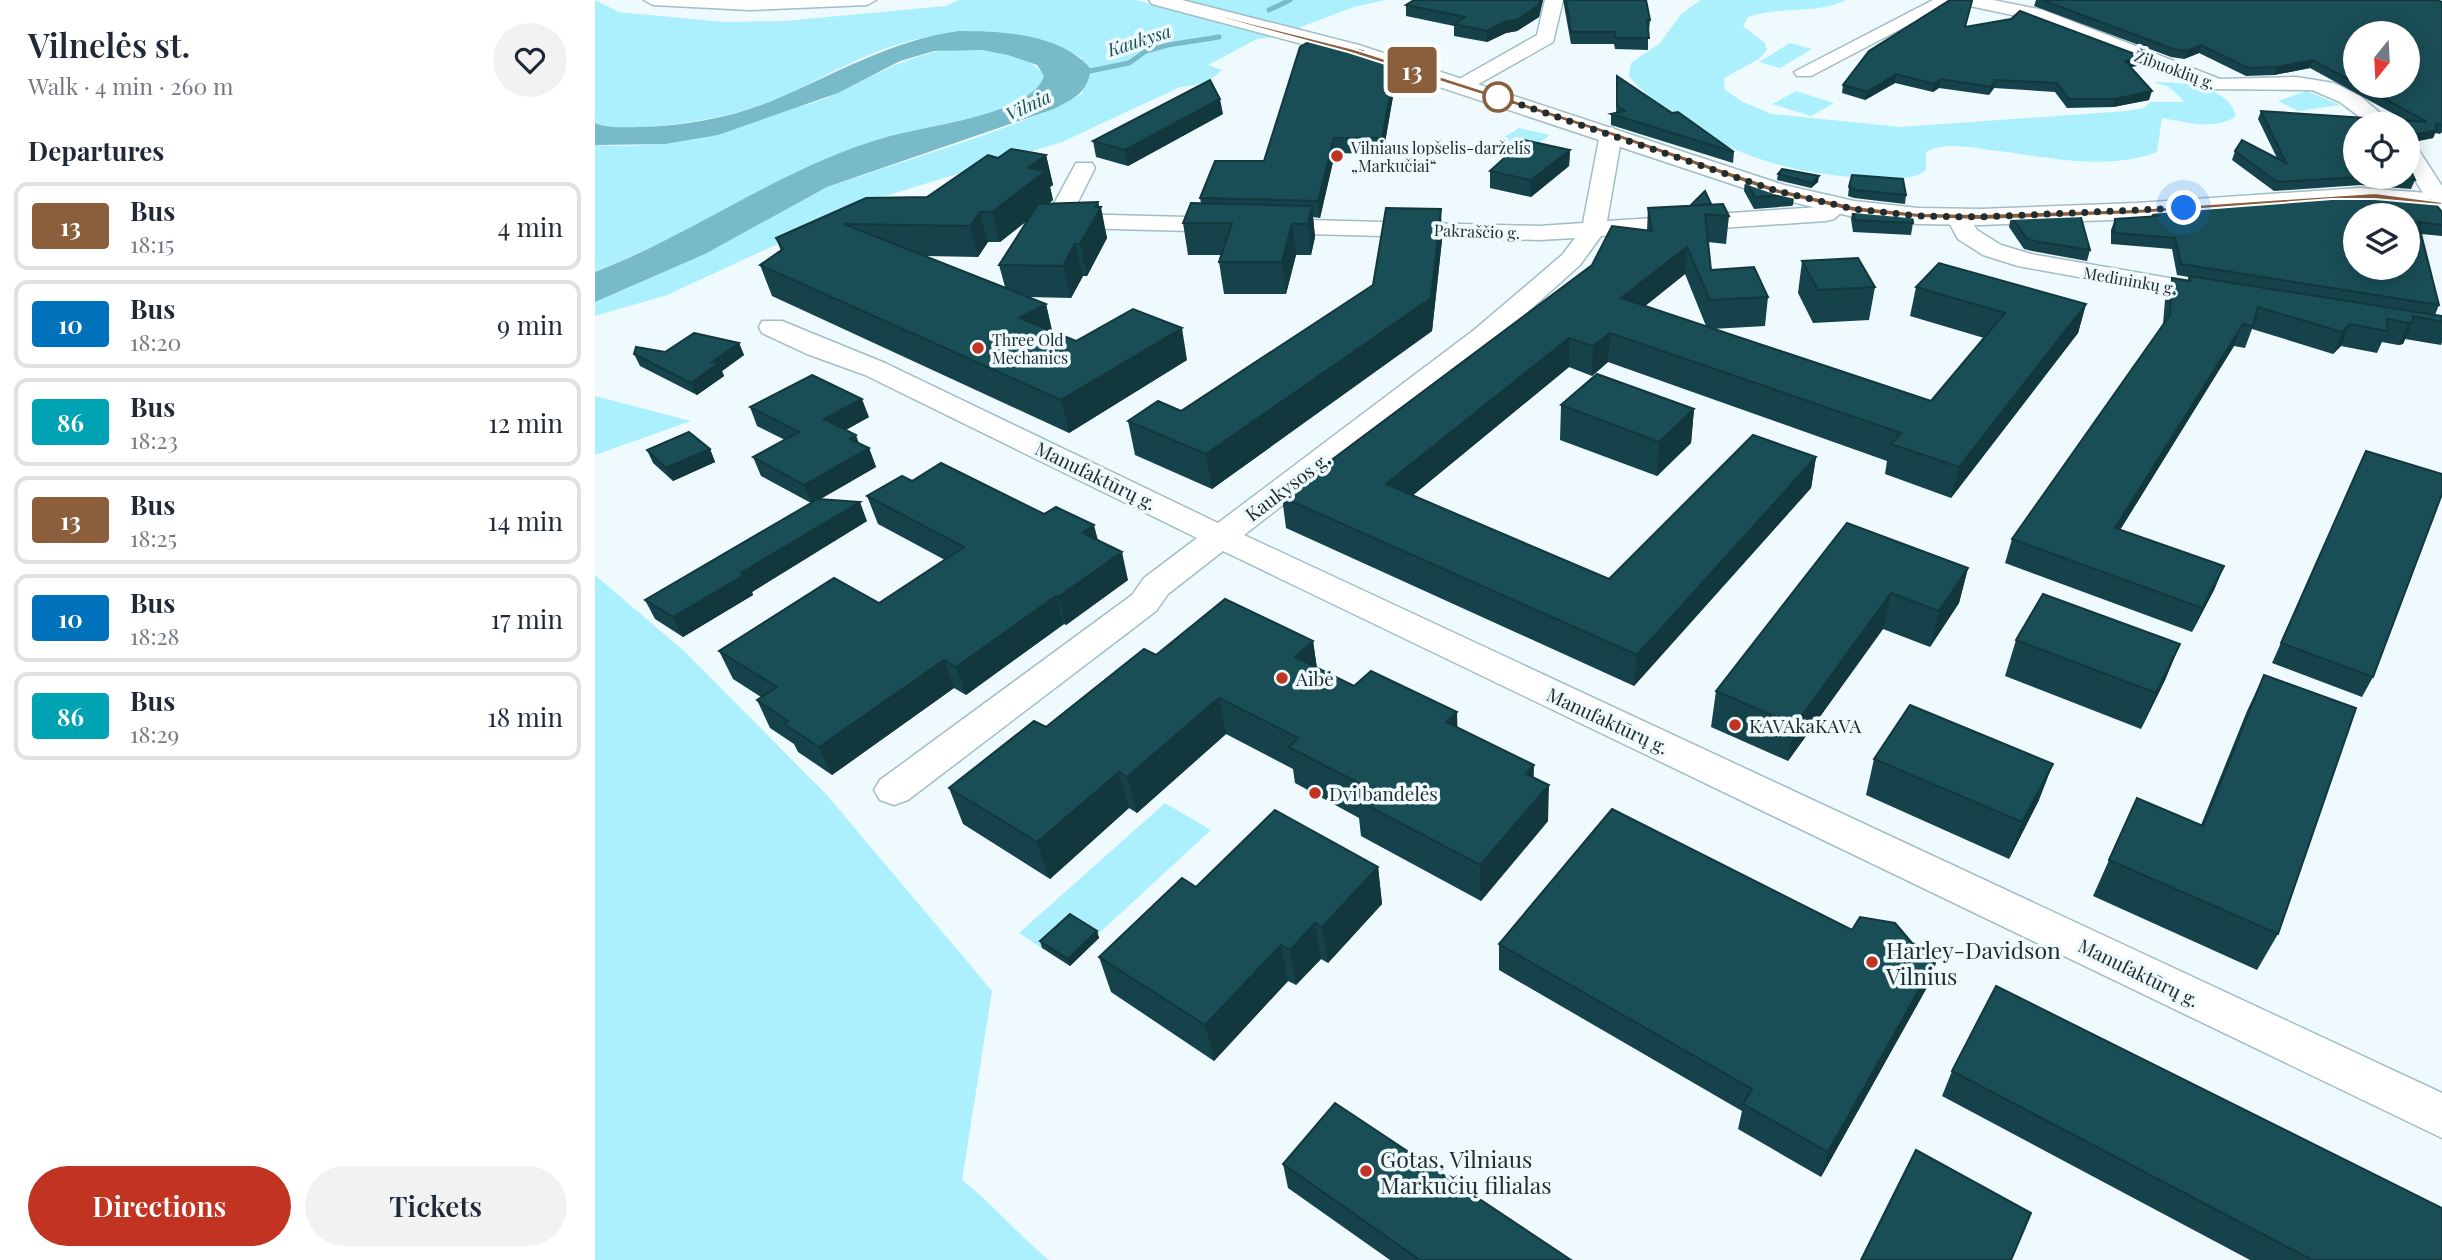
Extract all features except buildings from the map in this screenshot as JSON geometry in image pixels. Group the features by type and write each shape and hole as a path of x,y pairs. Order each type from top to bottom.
{"street":[{"path":"653,0 750,5 867,0"},
{"path":"1159,0 1351,50 1777,191 1837,206 1887,213 1958,217 2137,211 2332,197 2439,194"},
{"path":"1461,86 1546,38 1553,0"},
{"path":"1804,72 1947,0"},
{"name":"Žibuoklių g.","path":"1965,0 2036,14 2198,80 2239,87 2293,82 2322,86 2342,94 2366,112"},
{"name":"Kaukysos g.","path":"894,790 1145,603 1156,586 1493,329 1571,260 1594,229 1611,134"},
{"name":"Pakraščio g.","path":"1084,168 1066,217 1539,233 1826,214 1837,206"},
{"path":"2420,168 2439,194"},
{"name":"Medininkų g.","path":"1958,217 1967,234 1992,250 2027,261 2244,298"},
{"name":"Manufaktūrų g.","path":"772,327 817,348 875,369 967,412 1221,537 2442,1116"}],"shaded area":[{"path":"595,0 619,12 724,22 784,21 946,6 959,0 1136,0 1280,37 1257,39 1208,65 1222,70 1208,80 1180,87 1062,142 875,199 667,295 595,316 595,302 705,254 827,187 982,136 1054,109 1083,93 1082,58 1054,45 1026,37 997,32 968,32 910,41 881,50 782,97 734,113 669,125 612,127 595,123"},
{"path":"1175,0 1386,0 1354,7 1293,30"},
{"path":"1701,0 1846,0 1824,7 1748,17 1743,26 1765,43 1767,50 1759,59 1724,78 1725,90 1743,102 1772,114 1900,127 2126,111 2144,108 2151,102 2185,102 2169,87 2153,82 2202,87 2224,98 2236,116 2228,121 2210,124 2162,118 2157,152 2117,161 2074,161 1949,146 1926,152 1926,170 1906,178 1815,173 1764,160 1715,140 1669,112 1629,76 1631,63 1660,43 1681,14"},
{"path":"1790,43 1812,49 1780,68 1759,62"},
{"path":"955,49 991,51 1016,56 1036,67 1044,76 1036,89 1000,109 858,146 769,191 595,272 595,145 669,143 713,134 824,99 923,55"},
{"path":"1796,91 1834,103 1811,116 1772,104"},
{"path":"2307,91 2340,105 2298,111 2278,101"},
{"path":"1519,128 1550,135 1521,149 1489,146"},
{"path":"595,396 691,421 595,455"},
{"path":"595,575 684,651 826,794 992,991 962,1180 1049,1260 595,1260"},
{"path":"1165,803 1211,830 1096,936 1072,921 1042,948 1019,933"}],"water":[{"name":"Vilnia","path":"959,31 1012,34 1048,42 1079,57 1091,69 1089,77 1079,94 1054,109 827,187 705,254 595,302 595,272 669,238 777,181 851,149 890,136 1000,109 1036,89 1044,76 1037,65 1008,55 982,50 934,51 900,61 838,93 718,135 665,144 595,145 595,123 619,127 659,126 726,116 774,100 887,50 934,35"}],"waterway":[{"name":"Kaukysa","path":"1269,10 1290,0"},
{"name":"Kaukysa","path":"1080,73 1129,63 1146,51 1168,45 1219,37"}],"bus line":[{"name":"13","path":"1159,0 1351,50 1777,191 1854,209 1919,216 1981,217 2137,211 2332,197 2375,196 2442,202"}],"place":[{"name":"Vilniaus lopšelis-darželis „Markučiai“","path":"1337,156"},
{"name":"Three Old Mechanics","path":"978,348"},
{"name":"Aibė","path":"1282,678"},
{"name":"KAVAkaKAVA","path":"1735,725"},
{"name":"Dvi bandelės","path":"1315,793"},
{"name":"Harley-Davidson Vilnius","path":"1872,962"},
{"name":"Gotas, Vilniaus Markučių filialas","path":"1366,1171"}],"route":[{"path":"1498,97 1777,191 1854,209 1919,216 1981,217 2184,208"}]}
